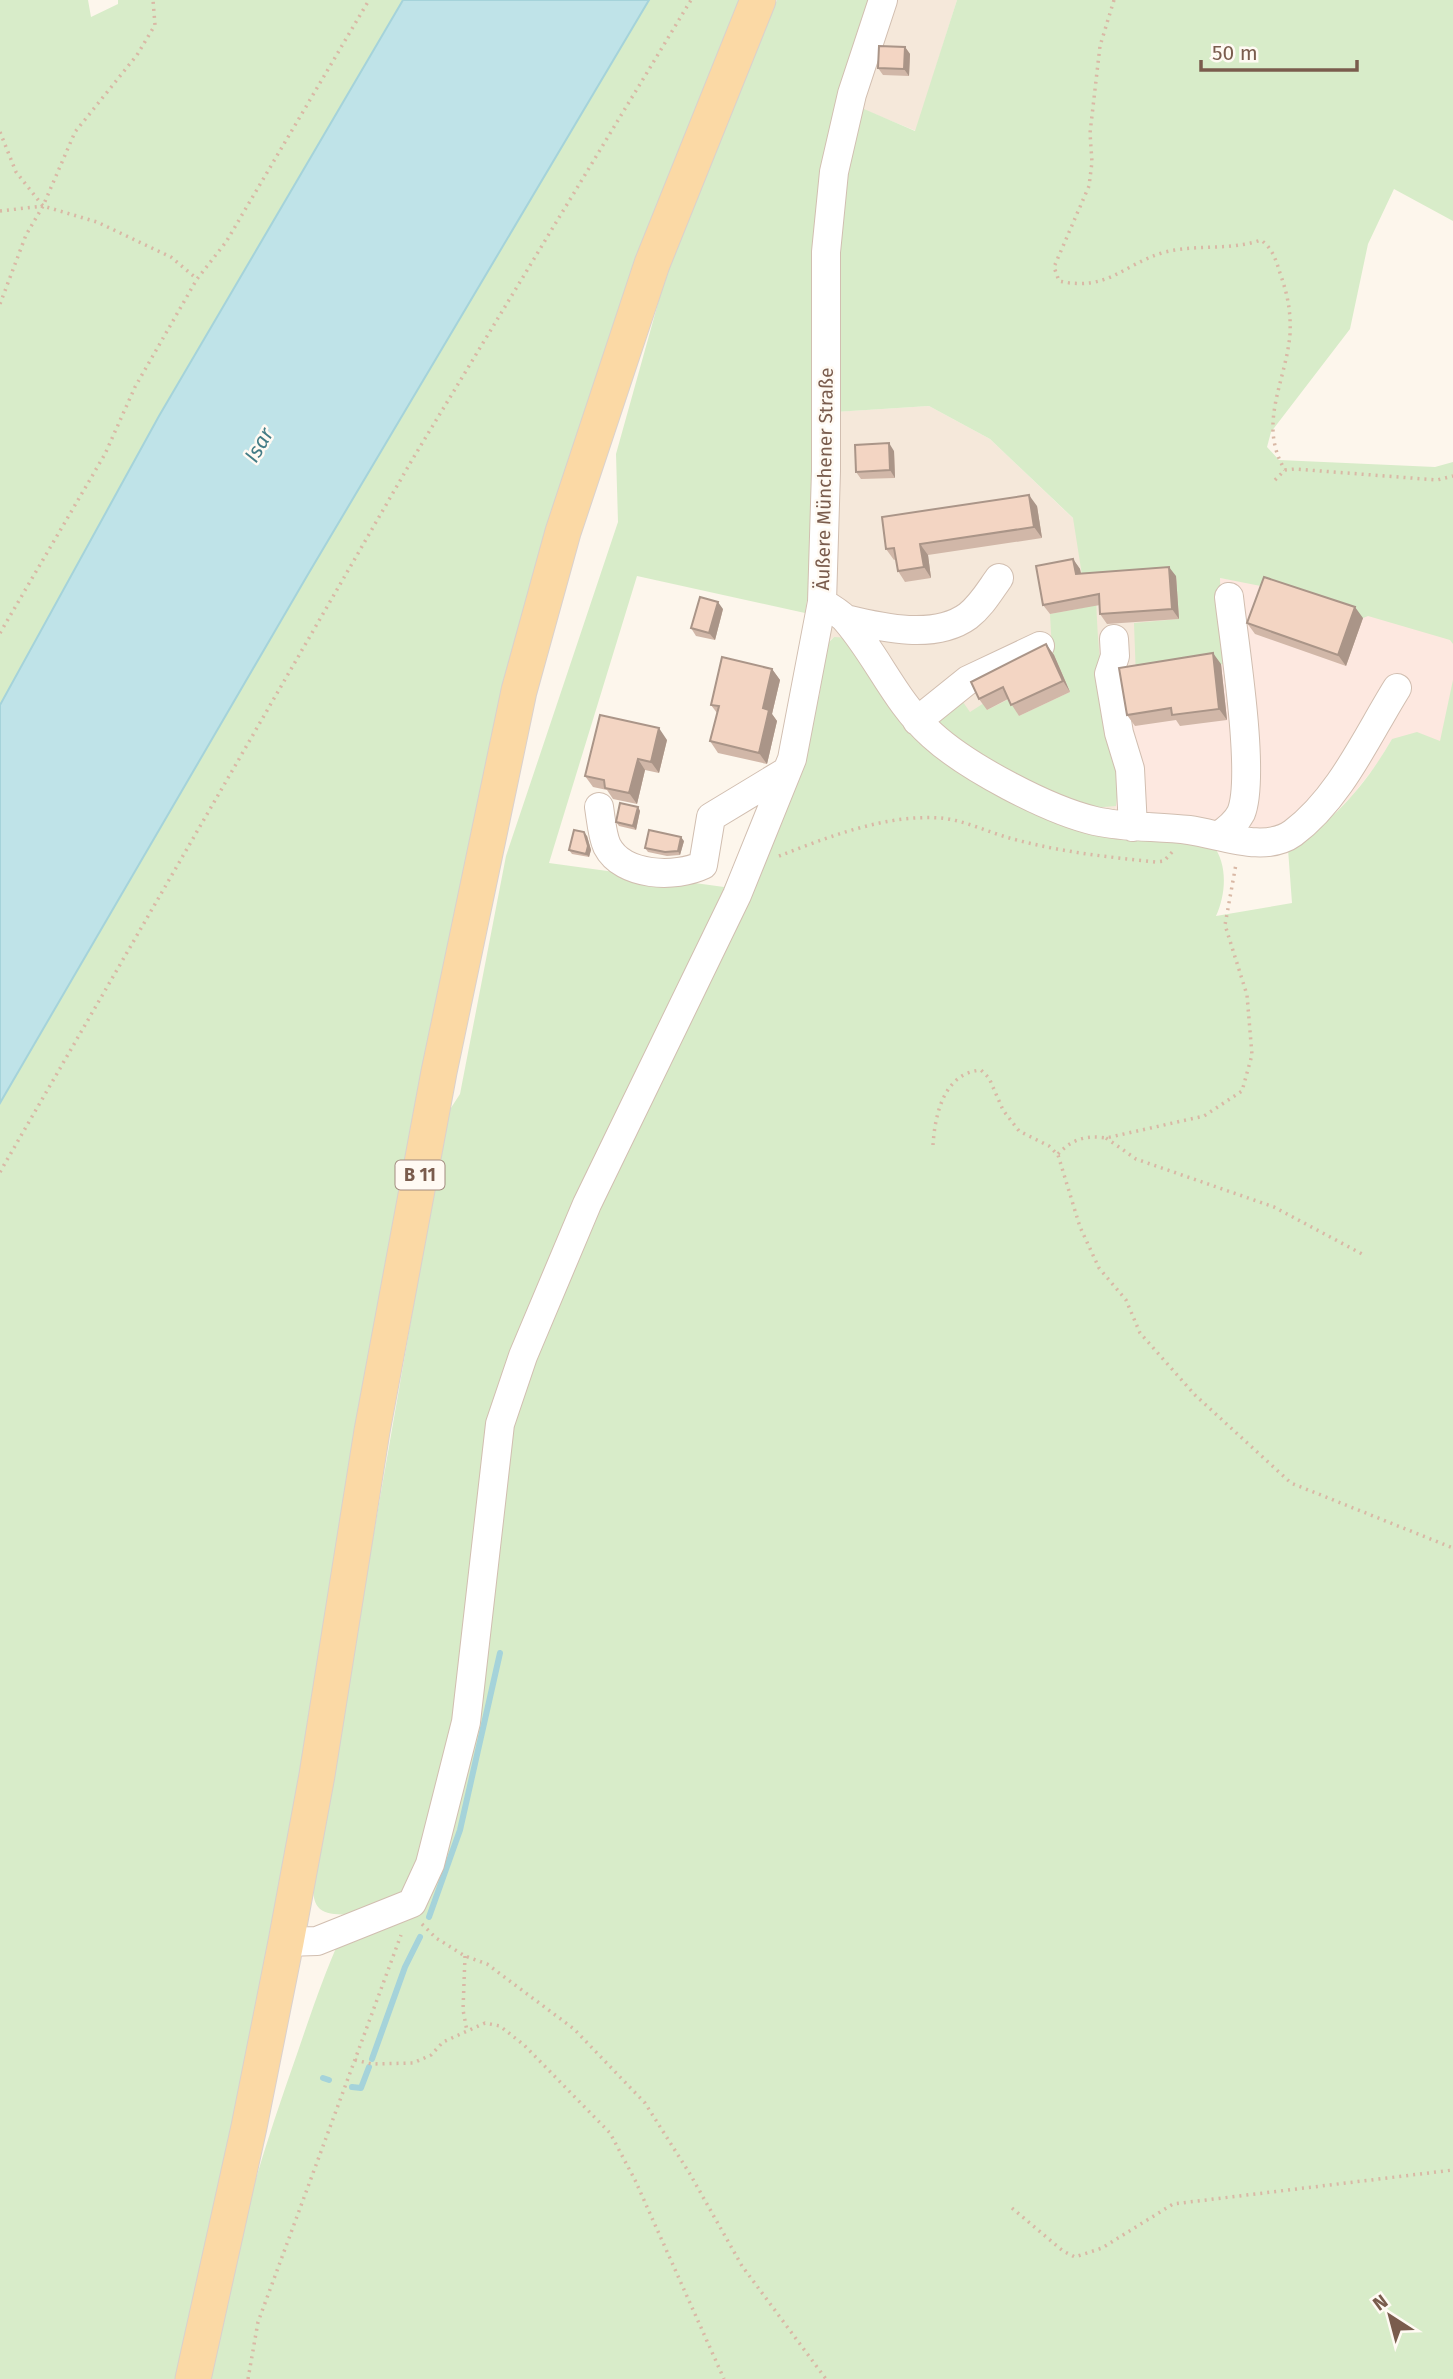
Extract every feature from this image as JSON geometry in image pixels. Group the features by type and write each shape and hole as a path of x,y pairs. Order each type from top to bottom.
{"main road":[{"name":"B 11","path":"193,2379 249,2127 286,1942 317,1775 382,1381 439,1072 519,691 563,532 652,264 758,0"}],"street":[{"name":"Äußere Münchener Straße","path":"883,0 852,94 833,185 826,252 826,471 822,602 846,619 916,721 934,738 1032,798 1094,821 1133,827 1185,830 1230,839 1266,841 1290,835 1320,807 1397,688"},
{"path":"846,619 879,627 925,629 949,626 979,606 999,578"},
{"path":"1229,597 1247,774 1240,815 1230,839"},
{"path":"286,1942 317,1941 412,1903 430,1864 466,1722 500,1424 523,1356 587,1204 708,960 792,759 822,602"},
{"path":"1114,639 1115,656 1109,674 1119,733 1130,769 1133,827"},
{"path":"916,721 968,680 1040,646"},
{"path":"599,807 607,846 623,864 658,872 686,873 703,864 711,817 787,771"}],"path":[{"path":"0,304 26,235 43,206 75,132 137,55 155,25 153,0"},
{"path":"0,633 105,454 135,387 197,279 226,242 369,0"},
{"path":"0,1172 405,471 691,0"},
{"path":"1114,0 1100,46 1090,133 1092,162 1089,186 1054,267 1059,281 1081,286 1101,282 1162,253 1188,247 1223,248 1261,240 1272,248 1290,303 1290,336 1271,432 1275,451 1285,470"},
{"path":"0,132 16,172 43,206"},
{"path":"0,211 43,206 97,222 171,257 197,279"},
{"path":"1275,480 1285,470 1437,480 1453,477"},
{"path":"754,853 778,857 820,839 901,820 942,818 1065,852 1156,862 1164,861 1185,830"},
{"path":"1106,1138 1204,1116 1242,1091 1252,1055 1247,995 1226,925 1231,878 1230,839"},
{"path":"933,1145 943,1098 955,1081 970,1071 981,1070 989,1078 1003,1111 1019,1131 1049,1146 1058,1155 1080,1227 1099,1268 1126,1300 1140,1332 1195,1395 1291,1483 1453,1548"},
{"path":"1058,1155 1069,1143 1091,1135 1106,1138 1136,1159 1275,1207 1364,1255"},
{"path":"412,1903 421,1922 436,1938 465,1956 486,1964 574,2029 645,2103 690,2174 742,2266 826,2379"},
{"path":"248,2379 258,2322 412,1903"},
{"path":"465,1956 463,2010 467,2031"},
{"path":"355,2060 372,2064 413,2063 467,2031 485,2024 500,2026 547,2065 610,2133 635,2180 724,2379"},
{"path":"1012,2208 1063,2251 1075,2257 1102,2248 1173,2204 1453,2170"}],"shaded area":[{"path":"891,0 957,0 916,131 857,107"},
{"path":"929,406 990,439 1102,546 1220,578 1118,789 1114,823 1067,827 834,637 829,641 805,613 834,412"},
{"path":"1220,578 1453,615 1453,743 1392,739 1377,764 1351,797 1311,836 1114,823 1118,789 1116,681 1222,664"}],"green space":[{"path":"0,0 88,0 91,17 118,4 118,0 403,0 159,416 0,705"},
{"path":"649,0 742,0 549,527 186,2379 0,2379 0,1103 307,576"},
{"path":"777,0 891,0 857,106 915,131 957,0 1453,0 1453,221 1394,189 1368,244 1350,329 1271,432 1267,447 1279,460 1435,467 1453,462 1453,644 1450,640 1368,616 1363,618 1271,588 1220,578 1223,664 1136,678 1134,623 1179,619 1176,577 1096,582 1101,666 1117,771 1116,806 1092,808 1067,803 935,731 929,720 958,695 970,712 984,703 987,710 1011,698 1019,716 1070,692 1052,651 1050,614 1087,607 1073,518 990,439 929,406 835,412 818,423 816,543 805,613 637,576 549,863 724,887 759,814 783,749 798,691 819,697 827,644 834,637 849,638 856,644 926,746 956,769 1017,804 1067,827 1108,836 1213,845 1221,861 1224,880 1216,916 1292,903 1288,849 1334,815 1360,787 1392,739 1417,732 1440,741 1453,680 1453,2379 207,2379 224,2296 257,2175 315,2001 351,1915 327,1913 317,1906 313,1882 447,1114 460,1094 506,856 618,522 616,454 667,271 725,121"}],"water":[{"name":"Isar","path":"403,0 649,0 307,576 0,1103 0,705 159,416"}],"building":[{"path":"879,46 905,47 904,69 878,68"},
{"path":"889,443 890,470 856,472 855,445"},
{"path":"1029,495 1034,527 920,544 924,567 898,571 894,548 886,549 882,517"},
{"path":"1073,559 1076,574 1169,567 1172,609 1100,614 1099,594 1043,605 1036,566"},
{"path":"1264,577 1355,607 1338,655 1247,623"},
{"path":"700,597 718,602 709,633 691,628"},
{"path":"1046,644 1063,681 1011,705 1003,687 979,699 971,682"},
{"path":"1213,653 1219,709 1172,715 1171,708 1127,715 1119,668"},
{"path":"722,657 772,669 763,708 769,710 759,753 710,741 719,706 711,705"},
{"path":"600,715 659,728 651,762 638,759 629,793 605,788 604,780 585,776"},
{"path":"620,803 638,807 633,826 616,822"},
{"path":"574,830 584,832 588,846 586,854 569,850"},
{"path":"649,830 681,837 678,851 665,852 645,848"}],"waterway":[{"path":"429,1917 460,1830 500,1653"},
{"path":"372,2059 405,1967 420,1937"},
{"path":"352,2087 361,2088 369,2067"},
{"path":"323,2078 329,2080"}]}
